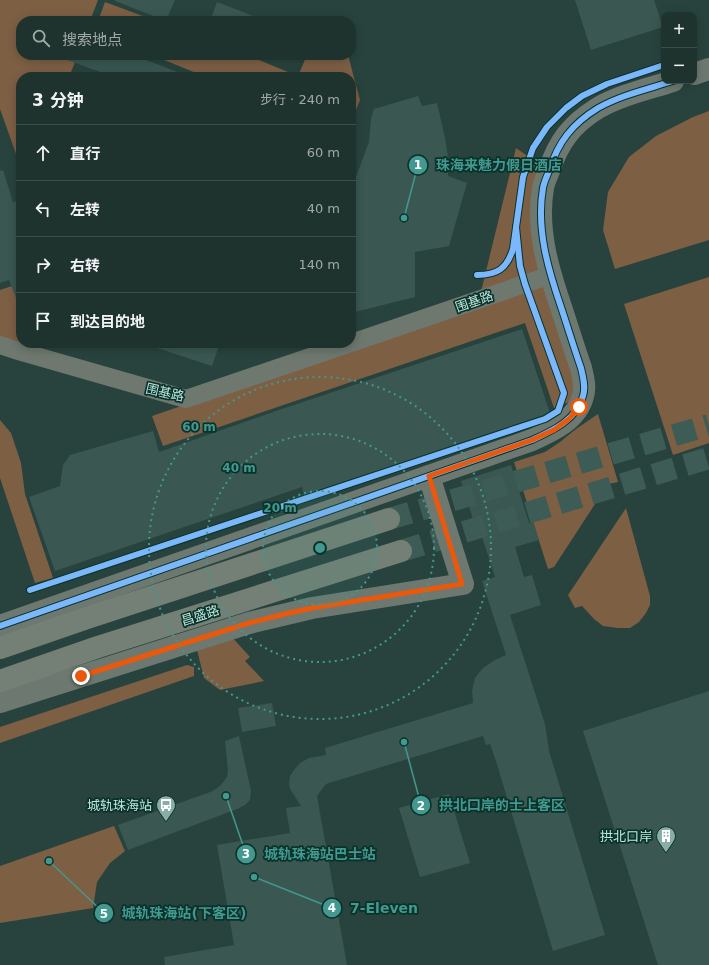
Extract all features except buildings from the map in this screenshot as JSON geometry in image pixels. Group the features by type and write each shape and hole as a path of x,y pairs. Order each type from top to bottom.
{"main road":[{"path":"0,648 389,519"},
{"name":"昌盛路","path":"0,681 98,647 401,551"}],"street":[{"path":"697,73 709,69"},
{"path":"0,626 532,440 554,430 569,419 579,407 584,395 584,382 581,368 551,275 544,245 541,216 543,187 552,158 562,141 576,124 599,108 622,98 664,84"},
{"name":"围基路","path":"356,341 551,275"},
{"name":"围基路","path":"0,345 186,399 336,348"},
{"path":"0,702 249,623 320,607 462,584 429,476"}],"shaded area":[{"path":"0,0 98,0 92,16 16,16 16,60 76,60 71,72 16,72 16,154 0,109"},
{"path":"105,2 143,16 100,16"},
{"path":"164,60 259,60 288,72 194,72"},
{"path":"305,60 349,60 353,72 300,72"},
{"path":"356,85 360,100 356,110"},
{"path":"709,111 709,240 615,269 603,230 608,192 629,157 656,136 693,117"},
{"path":"516,148 526,155 549,160 548,274 480,296"},
{"path":"709,277 709,443 673,455 624,304"},
{"path":"548,281 579,398 554,408 525,323 163,446 152,416 351,348 356,348 356,346"},
{"path":"16,285 16,346 0,341 0,290"},
{"path":"24,348 38,348 37,352"},
{"path":"598,414 618,482 608,484 554,567 548,569 514,462 545,452"},
{"path":"0,420 11,433 21,463 25,494 53,578 35,583 0,478"},
{"path":"626,508 650,596 650,605 639,622 630,628 618,628 603,626 582,606 575,608 568,595"},
{"path":"230,635 250,657 245,661 264,681 220,690 204,678 196,646"},
{"path":"187,665 194,667 194,676 0,743 0,727"},
{"path":"114,826 125,851 110,863 97,882 93,908 0,923 0,866"}],"tunnel":[{"path":"389,519 709,425"},
{"path":"401,551 709,458"}],"cycle path":[{"path":"477,275 496,272 505,266 511,256 523,177 533,148 547,127 566,108 582,96 607,84 661,66"},
{"path":"0,626 532,440 563,424 570,418 580,404 584,393 584,386 581,368 544,249 541,219 541,203 544,184 557,151 573,127 589,114 607,103 664,84"},
{"path":"30,590 545,419 558,411 564,393 525,284 520,266 516,227"}],"place":[{"name":"珠海来魅力假日酒店","path":"404,218"},
{"name":"拱北口岸的士上客区","path":"404,742"},
{"name":"城轨珠海站巴士站","path":"226,796"},
{"name":"城轨珠海站","path":"166,822"},
{"name":"拱北口岸","path":"666,853"},
{"name":"城轨珠海站(下客区)","path":"49,861"},
{"name":"7-Eleven","path":"254,877"}],"route":[{"path":"81,676 249,623 285,614 312,608 462,584 429,476 532,440 554,430 569,419 579,407"}]}
